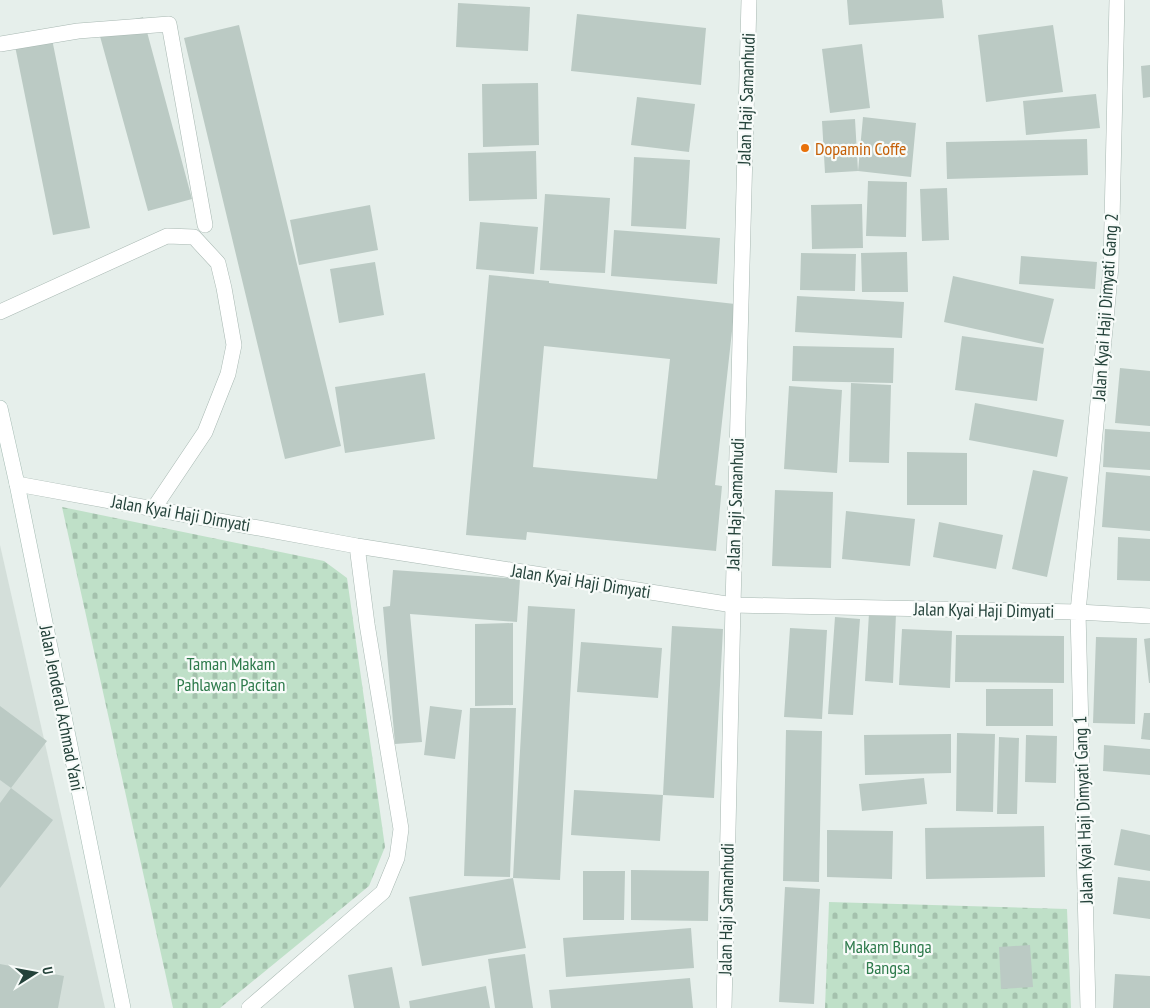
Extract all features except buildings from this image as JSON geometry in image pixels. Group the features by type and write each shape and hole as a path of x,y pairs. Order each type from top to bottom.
{"street":[{"name":"Jalan Haji Samanhudi","path":"724,1008 749,0"},
{"name":"Jalan Kyai Haji Dimyati Gang 2","path":"1078,612 1111,266 1117,0"},
{"path":"0,44 78,31 169,24 205,225"},
{"path":"0,312 167,236 194,236 218,263 234,345 228,374 205,432 154,508"},
{"name":"Jalan Jenderal Achmad Yani","path":"0,408 18,484 123,1008"},
{"name":"Jalan Kyai Haji Dimyati","path":"18,484 356,546 733,605 1078,612 1150,616"},
{"path":"249,1008 383,892 397,858 401,829 356,546"},
{"name":"Jalan Kyai Haji Dimyati Gang 1","path":"1078,612 1088,1008"}],"shaded area":[{"path":"0,545 105,1008 0,1008"}],"green space":[{"name":"Taman Makam Pahlawan Pacitan","path":"62,507 324,561 347,578 385,847 369,886 220,1008 173,1008"},
{"name":"Makam Bunga Bangsa","path":"829,902 1067,909 1071,1008 825,1008"}],"place":[{"name":"Dopamin Coffe","path":"805,148"}]}
